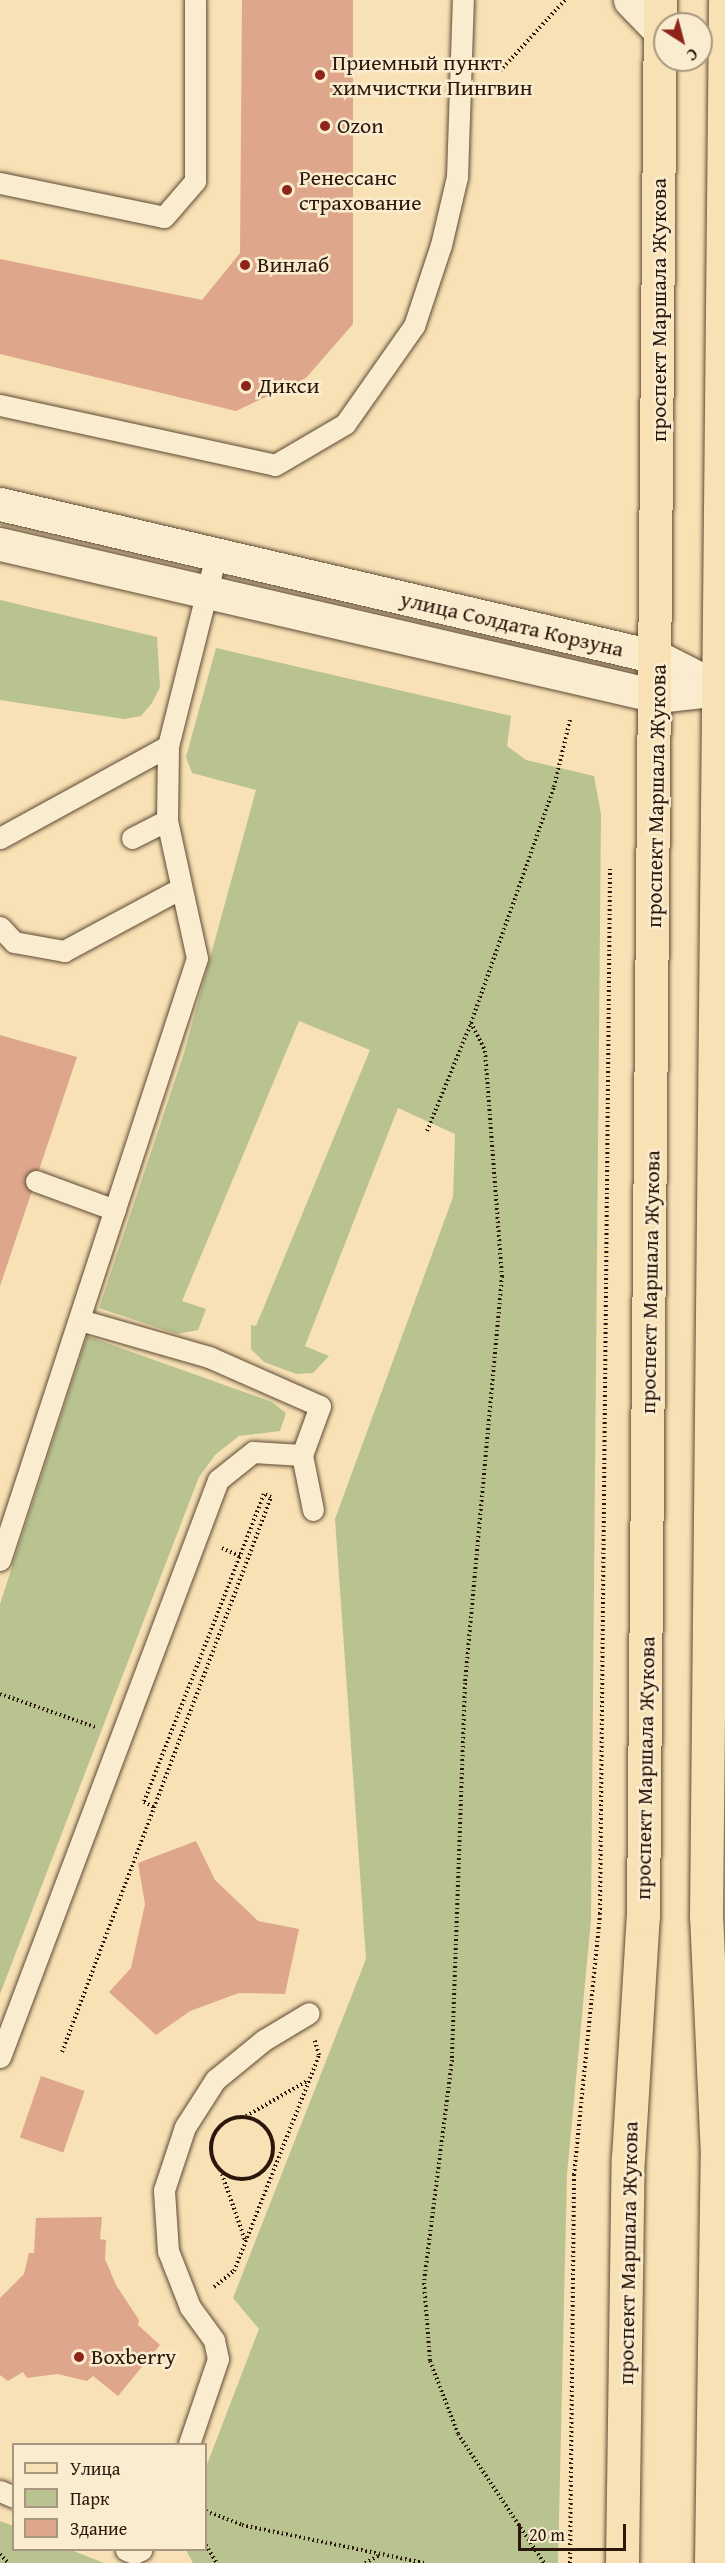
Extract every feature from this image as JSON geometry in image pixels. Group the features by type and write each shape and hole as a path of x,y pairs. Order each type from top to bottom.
{"main road":[{"path":"711,2563 717,2156 706,1917 720,689 725,0"},
{"name":"проспект Маршала Жукова","path":"622,2563 628,2158 644,1916 657,696 660,72"}],"street":[{"path":"630,0 654,12"},
{"name":"улица Солдата Корзуна","path":"0,504 657,657 720,689"},
{"name":"улица Солдата Корзуна","path":"0,544 657,696 720,689"}],"lane":[{"path":"0,183 164,217 195,181 195,0"},
{"path":"0,405 276,465 345,424 414,326 441,245 457,177 463,0"},
{"path":"1,1555 197,958 179,889 167,820 168,746 216,555"},
{"path":"0,838 168,746"},
{"path":"132,838 167,820"},
{"path":"0,927 14,942 64,951 179,889"},
{"path":"36,1181 115,1210"},
{"path":"80,1320 209,1357 320,1406 302,1455 314,1510"},
{"path":"0,2057 218,1480 253,1452 302,1455"},
{"path":"190,2443 218,2359 213,2340 190,2307 168,2251 164,2190 184,2127 215,2080 264,2040 309,2013"}],"path":[{"path":"500,71 565,0"},
{"path":"427,1131 471,1023 554,787 570,720"},
{"path":"570,2563 574,2175 600,1914 610,868"},
{"path":"471,1023 485,1051 502,1276 465,1683 452,2060 424,2283 430,2361 458,2434 544,2563"},
{"path":"62,2052 271,1497 264,1494 144,1802 154,1807"},
{"path":"216,1546 240,1556"},
{"path":"0,1694 122,1736"},
{"path":"190,2307 234,2271 274,2161 319,2055 309,2013"},
{"path":"246,2241 222,2174 213,2163 212,2138 219,2125 246,2116 308,2081"},
{"path":"222,2174 244,2180 255,2177 274,2161 274,2149 266,2127 246,2116"},
{"path":"207,2511 242,2525 424,2563"},
{"path":"207,2547 217,2563"},
{"path":"0,2554 8,2563"},
{"path":"365,2563 380,2555"}],"green space":[{"path":"0,600 157,637 160,687 152,703 141,716 124,719 0,700"},
{"path":"216,648 511,716 507,746 526,760 594,776 601,814 591,1920 567,2174 558,2563 193,2563 187,2551 207,2551 207,2464 259,2329 233,2298 366,1959 335,1519 453,1197 455,1134 398,1108 305,1346 329,1356 313,1373 296,1374 264,1362 251,1349 251,1325 256,1326 370,1050 299,1021 182,1301 206,1309 198,1330 177,1334 99,1308 184,1053 256,790 192,773 186,757"},
{"path":"87,1336 272,1402 286,1413 280,1431 239,1436 215,1455 199,1477 0,1994 0,1604"},
{"path":"0,2521 12,2526 12,2551 74,2551 104,2563 0,2563"}],"building":[{"path":"242,0 353,0 353,324 306,378 236,411 0,354 0,259 202,300 240,253"},
{"path":"0,1035 77,1057 0,1286"},
{"path":"196,1841 215,1880 258,1921 299,1929 285,1994 239,1993 190,2011 156,2035 109,1992 131,1968 145,1904 138,1863"},
{"path":"41,2076 84,2091 63,2152 20,2137"},
{"path":"102,2217 100,2239 106,2240 105,2259 116,2285 139,2320 138,2325 160,2345 118,2396 93,2376 87,2381 57,2374 27,2378 23,2372 8,2381 0,2375 0,2298 24,2274 29,2253 34,2253 36,2218"}],"place":[{"name":"Приемный пункт химчистки Пингвин","path":"320,75"},
{"name":"Ozon","path":"325,126"},
{"name":"Ренессанс страхование","path":"287,190"},
{"name":"Винлаб","path":"245,265"},
{"name":"Дикси","path":"246,386"},
{"name":"Boxberry","path":"79,2357"}]}
